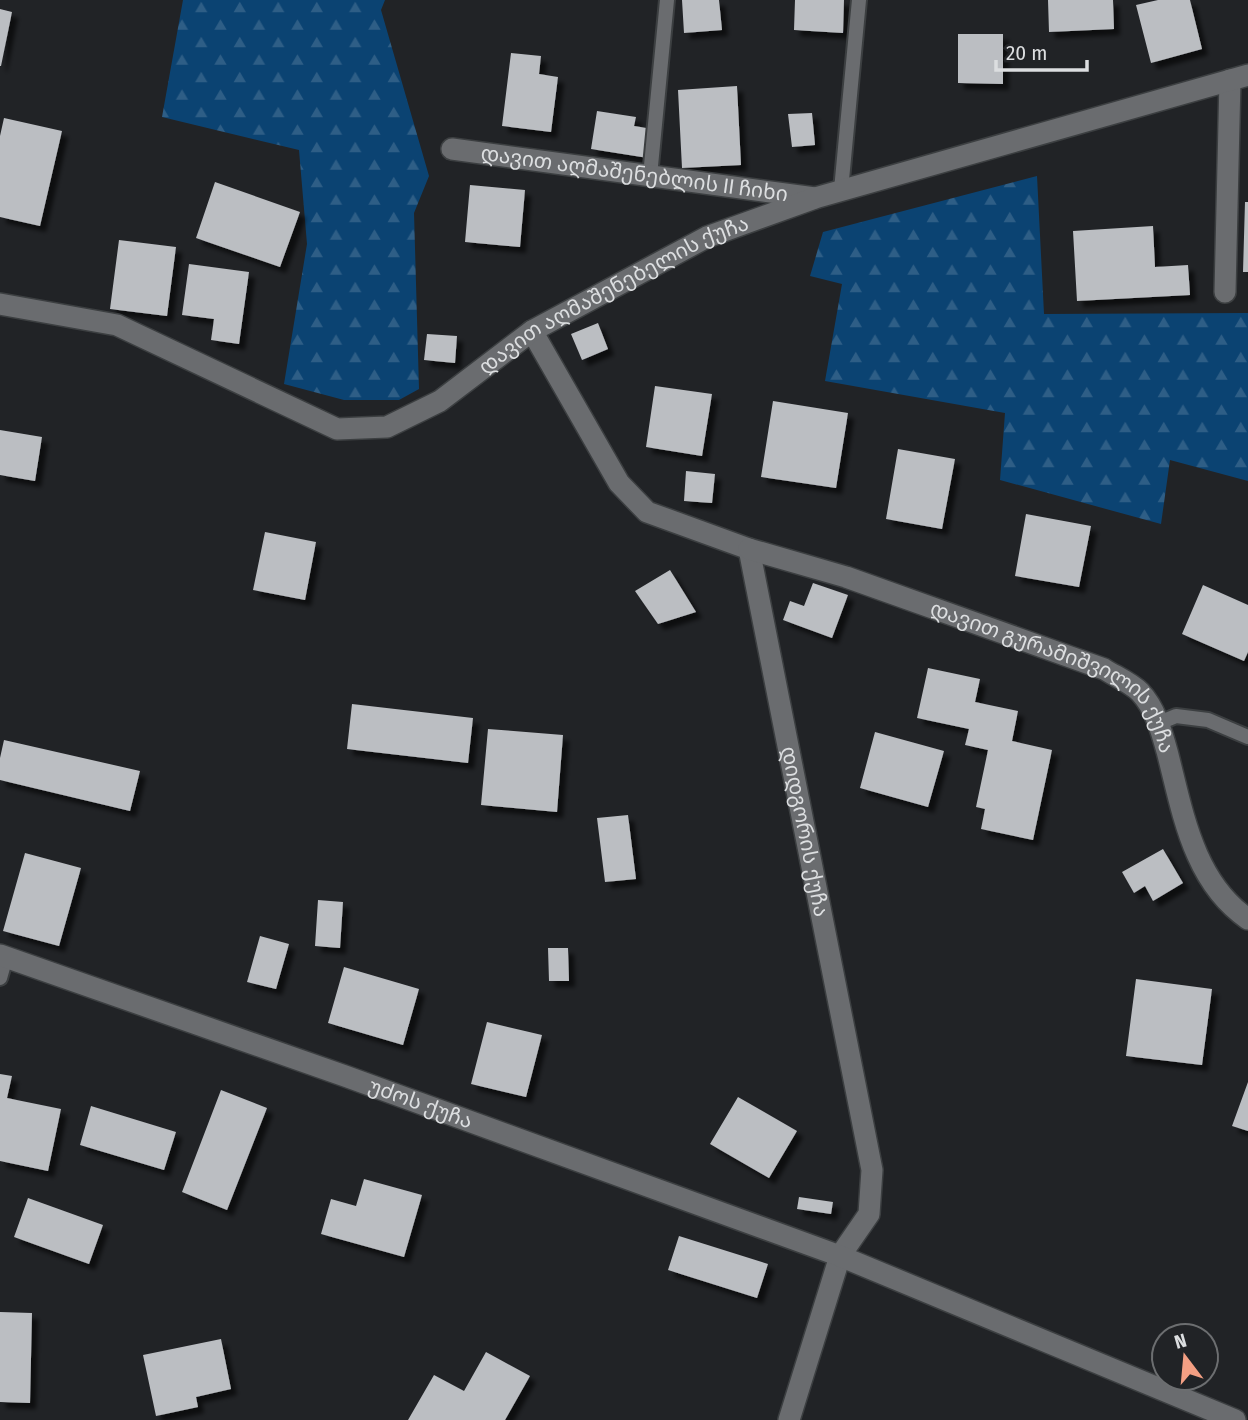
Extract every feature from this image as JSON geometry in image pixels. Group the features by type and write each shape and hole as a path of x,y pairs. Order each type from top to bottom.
{"street":[{"name":"დავით აღმაშენებელის ქუჩა","path":"0,304 117,326 337,429 387,427 440,401 531,331 707,237 841,190 1239,78"},
{"path":"1225,292 1239,78"},
{"name":"დავით აღმაშენებლის II ჩიხი","path":"453,149 815,198"},
{"path":"531,331 619,483 647,512 749,549"},
{"name":"დავით გურამიშვილის ქუჩა","path":"749,549 846,577 1104,669 1140,692 1159,723 1189,836 1207,876 1239,913 1248,919"},
{"name":"დიდგორის ქუჩა","path":"749,549 872,1170 869,1214 840,1256 789,1420"},
{"name":"უძოს ქუჩა","path":"3,956 345,1076 840,1256 1234,1420"}],"lane":[{"path":"650,176 667,0"},
{"path":"841,190 859,0"},
{"path":"1159,723 1176,716 1208,720 1248,737"},
{"path":"0,978 3,956"}],"green space":[{"path":"183,0 385,0 381,10 429,176 414,213 419,389 399,400 344,400 284,384 307,244 299,150 162,117"},
{"path":"1037,176 1044,314 1248,313 1248,481 1170,460 1161,524 1000,480 1005,413 825,381 842,284 810,276 823,232"}],"building":[{"path":"682,0 719,0 722,30 684,33"},
{"path":"795,0 844,0 843,33 794,30"},
{"path":"1048,0 1113,0 1114,29 1049,32"},
{"path":"1158,0 1190,0 1202,49 1151,63 1136,5"},
{"path":"0,9 12,12 1,66 0,66"},
{"path":"958,34 1003,34 1003,84 958,83"},
{"path":"511,53 541,56 539,74 558,77 551,132 502,126"},
{"path":"737,86 741,165 682,168 678,90"},
{"path":"597,111 636,117 634,126 653,129 648,158 591,149"},
{"path":"812,113 815,145 792,147 788,114"},
{"path":"4,118 62,131 40,226 0,217 0,136"},
{"path":"215,182 300,212 280,267 196,238"},
{"path":"470,185 525,190 520,247 465,242"},
{"path":"1245,202 1248,202 1248,272 1243,272"},
{"path":"1153,226 1155,267 1188,265 1190,295 1077,301 1073,231"},
{"path":"119,240 176,247 167,316 110,309"},
{"path":"189,264 249,272 239,344 211,340 214,319 182,315"},
{"path":"598,323 608,349 582,360 571,334"},
{"path":"427,334 457,336 455,363 424,360"},
{"path":"655,386 712,394 702,456 646,447"},
{"path":"773,401 848,413 836,488 761,477"},
{"path":"0,430 42,437 35,481 0,475"},
{"path":"898,449 955,459 942,529 886,519"},
{"path":"686,471 715,474 712,503 684,501"},
{"path":"1026,514 1091,526 1079,587 1015,576"},
{"path":"265,532 316,542 305,600 253,590"},
{"path":"670,570 696,612 658,624 635,591"},
{"path":"813,583 848,595 832,638 783,620 790,601 804,606"},
{"path":"1203,585 1248,605 1248,652 1244,661 1182,634"},
{"path":"928,668 980,679 975,702 1018,711 1012,741 1052,750 1033,840 981,829 985,809 976,807 988,750 965,745 969,729 917,718"},
{"path":"352,704 473,718 468,763 347,749"},
{"path":"488,729 563,735 557,812 481,805"},
{"path":"875,732 944,751 928,807 860,788"},
{"path":"4,740 140,771 130,811 0,780 0,758"},
{"path":"628,815 636,879 605,882 597,818"},
{"path":"1163,849 1183,883 1153,901 1145,886 1134,893 1122,872"},
{"path":"25,853 81,868 59,946 3,931"},
{"path":"318,900 343,902 340,948 315,946"},
{"path":"260,936 289,944 276,989 247,982"},
{"path":"548,948 568,948 569,981 549,981"},
{"path":"344,967 419,989 403,1045 328,1023"},
{"path":"1136,979 1212,989 1202,1065 1126,1056"},
{"path":"487,1022 542,1035 526,1097 471,1084"},
{"path":"0,1074 12,1076 7,1098 61,1109 48,1171 0,1161"},
{"path":"1248,1082 1248,1131 1232,1126"},
{"path":"221,1090 267,1108 227,1210 182,1192"},
{"path":"738,1097 797,1131 769,1178 710,1144"},
{"path":"91,1106 176,1132 164,1170 80,1145"},
{"path":"364,1179 422,1195 404,1257 321,1234 331,1199 356,1206"},
{"path":"799,1197 833,1202 831,1214 797,1209"},
{"path":"28,1198 103,1225 89,1264 14,1237"},
{"path":"679,1236 768,1264 757,1298 668,1270"},
{"path":"0,1312 32,1313 30,1403 0,1402"},
{"path":"221,1339 231,1389 196,1397 198,1407 156,1416 143,1355"},
{"path":"486,1352 530,1376 505,1420 408,1420 434,1375 464,1391"}]}
